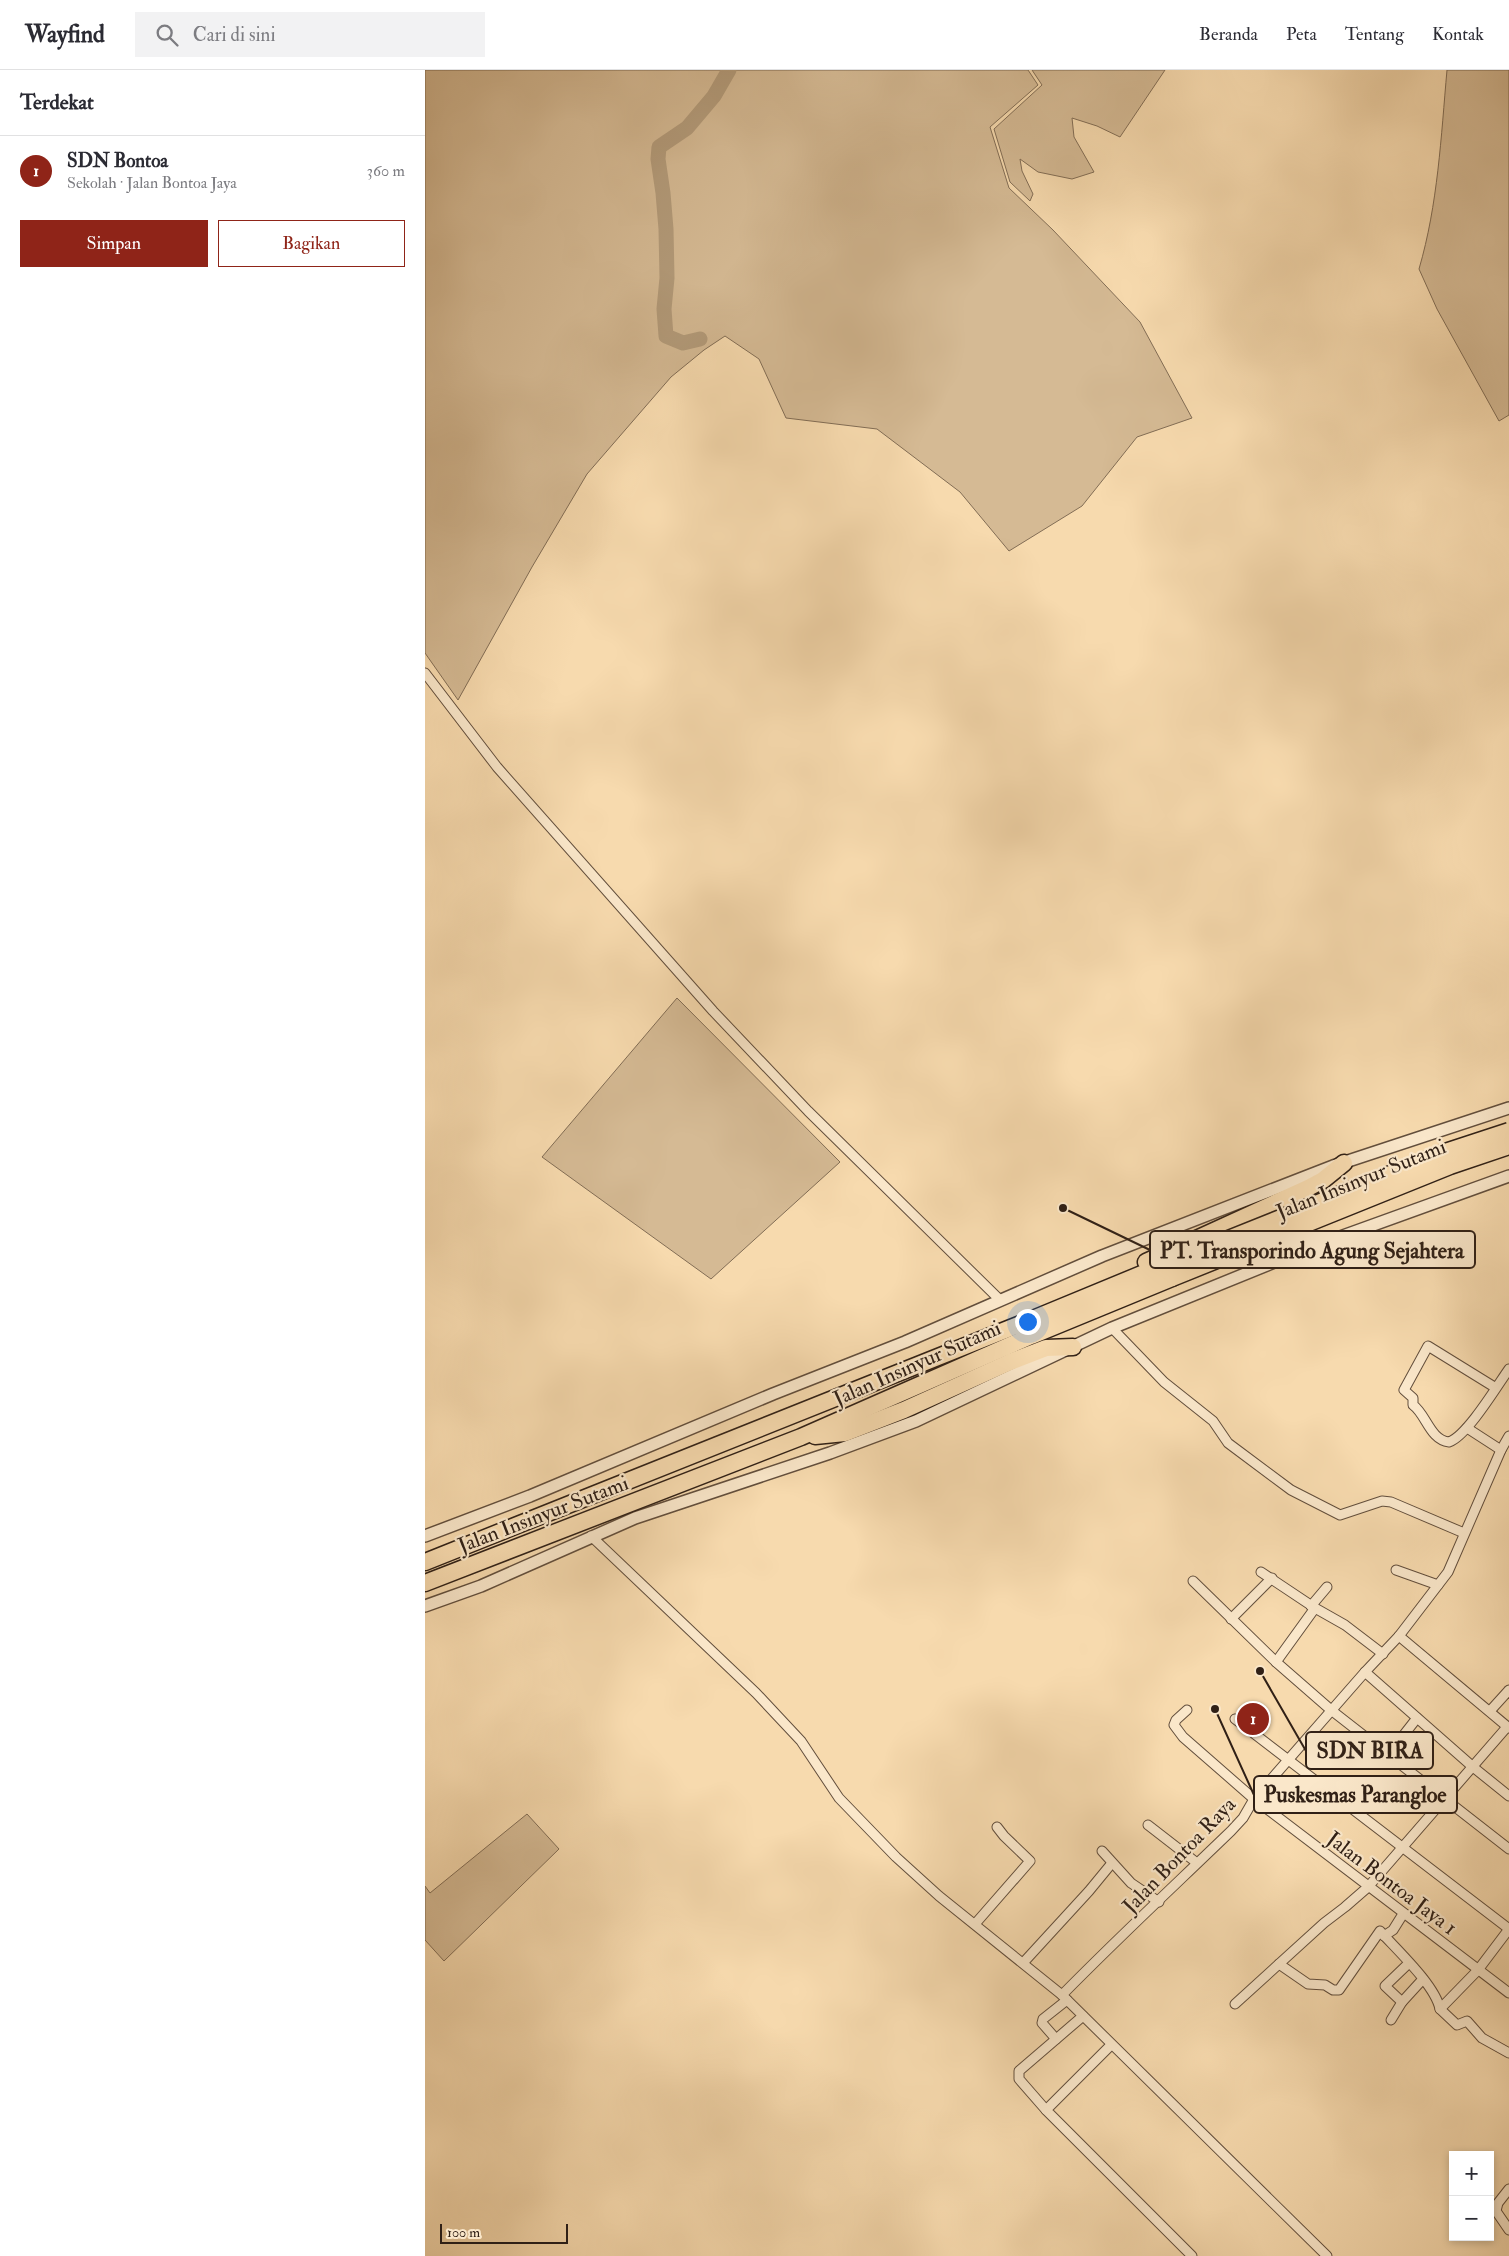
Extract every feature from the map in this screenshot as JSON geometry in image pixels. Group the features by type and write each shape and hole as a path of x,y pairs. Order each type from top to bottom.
{"highway":[{"name":"Jalan Insinyur Sutami","path":"425,1582 801,1438 1031,1336 1169,1271 1448,1151 1509,1131"},
{"name":"Jalan Insinyur Sutami","path":"425,1562 1091,1295 1169,1271 1441,1170 1509,1147"},
{"path":"1091,1295 1108,1282 1128,1271 1316,1184 1344,1162"},
{"path":"801,1438 845,1433 904,1410 1037,1351 1047,1348 1073,1347"}],"street":[{"path":"425,673 497,767 713,1011 808,1111 1000,1300"},
{"path":"425,1536 530,1496 1102,1256 1344,1162 1509,1108"},
{"path":"1496,1112 1509,1147"},
{"path":"425,1606 481,1586 635,1518 776,1472 907,1425 1112,1328 1304,1250 1508,1179"},
{"path":"1112,1328 1164,1382 1213,1421 1228,1442 1301,1496 1340,1514 1376,1502 1391,1502 1464,1533"},
{"path":"1502,1385 1428,1346 1404,1390 1414,1399 1413,1405 1417,1408 1425,1424 1446,1442 1452,1442 1467,1428 1502,1385 1509,1369"},
{"path":"1467,1428 1501,1450"},
{"name":"Jalan Bontoa Raya","path":"1056,2039 1042,2023 1043,2019 1065,1998 1110,1947 1159,1902 1243,1818 1254,1799 1290,1760 1331,1710 1399,1636 1448,1572 1501,1450 1509,1436"},
{"path":"591,1536 756,1693 801,1740 839,1798 865,1827 939,1896 1065,1998 1327,2256"},
{"path":"1396,1570 1438,1585"},
{"path":"1261,1572 1313,1607 1345,1624 1383,1654"},
{"path":"1231,1619 1271,1578"},
{"path":"1193,1581 1276,1662 1331,1710 1509,1849"},
{"path":"1276,1662 1327,1587"},
{"path":"1235,2004 1368,1887 1508,1727 1399,1636"},
{"path":"1365,1672 1473,1767 1509,1796"},
{"path":"1490,1712 1509,1690"},
{"name":"Jalan Bontoa Jaya 1","path":"1187,1710 1175,1720 1178,1731 1254,1799 1509,1993"},
{"path":"1388,1754 1417,1718"},
{"path":"1235,1719 1509,1929 1478,1970 1440,2009"},
{"path":"1148,1825 1197,1863"},
{"path":"975,1924 1030,1861 997,1827"},
{"path":"1101,1852 1131,1882 1159,1902"},
{"path":"1023,1963 1112,1863"},
{"path":"1385,1936 1393,1930 1403,1914"},
{"path":"1279,1964 1308,1984 1325,1985 1333,1990 1339,1990 1380,1931 1423,1979 1439,2002 1440,2009 1457,2025 1467,2021 1482,2038 1509,2053"},
{"path":"1402,2002 1385,1986 1409,1963"},
{"path":"1391,2020 1402,2002 1423,1979"},
{"path":"1083,2016 1019,2072 1018,2075 1046,2110 1191,2256"},
{"path":"1046,2110 1111,2045"},
{"path":"1509,2189 1498,2203 1496,2211 1509,2230"}],"shaded area":[{"path":"425,70 1028,70 1038,85 990,127 1009,188 1053,230 1140,322 1192,418 1137,437 1082,506 1009,551 960,492 877,429 786,418 759,359 725,336 704,350 671,377 587,474 532,567 458,700 425,653"},
{"path":"1032,70 1165,70 1120,137 1097,126 1072,118 1074,137 1094,172 1072,179 1038,172 1020,159 1022,171 1033,194 1030,201 1010,182 994,129 1042,85"},
{"path":"1447,70 1509,70 1509,415 1499,421 1437,309 1419,269 1435,195"},
{"path":"677,998 840,1162 711,1279 542,1157"},
{"path":"527,1814 559,1849 444,1961 425,1940 425,1886 430,1893"}],"waterway":[{"path":"700,339 683,343 666,336 664,309 667,278 666,229 658,159 659,147 687,128 714,96 729,70"}],"place":[{"name":"PT. Transporindo Agung Sejahtera","path":"1063,1208"},
{"name":"SDN BIRA","path":"1260,1671"},
{"name":"Puskesmas Parangloe","path":"1215,1709"},
{"name":"SDN Bontoa","path":"1253,1719"}]}
